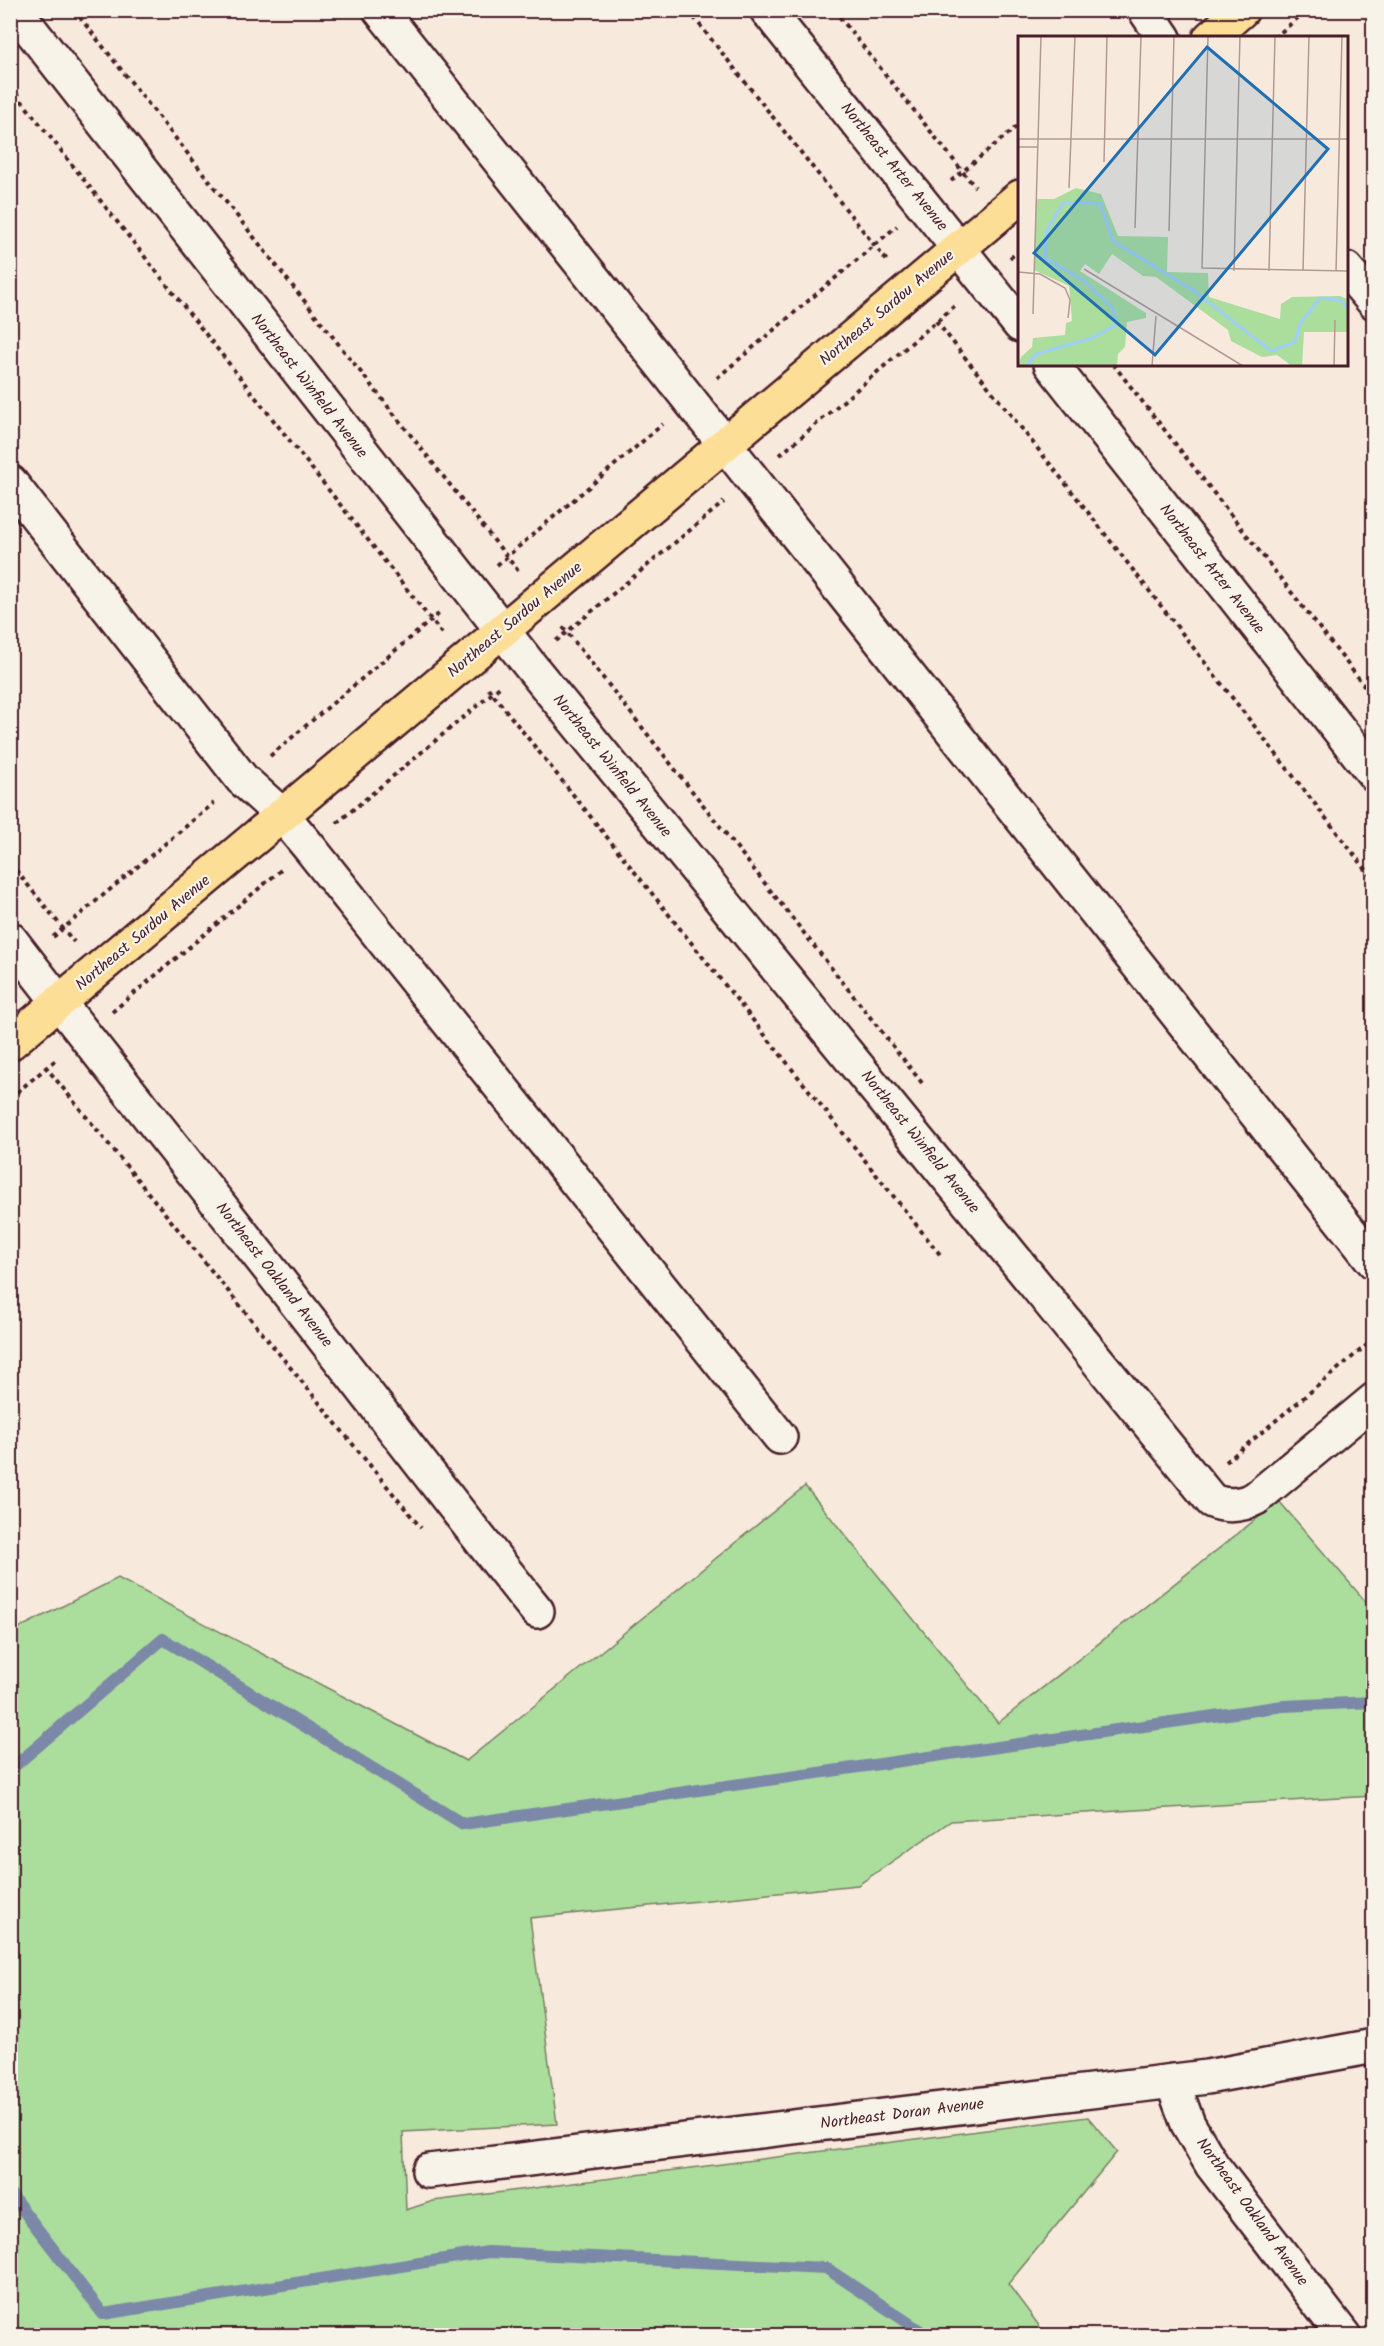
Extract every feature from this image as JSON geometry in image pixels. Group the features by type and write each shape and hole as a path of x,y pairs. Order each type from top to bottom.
{"main road":[{"path":"1212,36 1242,10"},
{"name":"Northeast Sardou Avenue","path":"16,1039 911,290 1008,206"}],"street":[{"name":"Northeast Winfield Avenue","path":"15,10 502,631 1212,1501 1225,1506 1246,1504 1256,1498 1374,1401"},
{"path":"380,10 1374,1262"},
{"name":"Northeast Arter Avenue","path":"767,10 1018,322"},
{"path":"1145,10 1163,36"},
{"path":"1348,270 1374,302"},
{"name":"Northeast Arter Avenue","path":"1053,366 1374,774"},
{"path":"10,482 242,779 283,816 780,1437"},
{"name":"Northeast Oakland Avenue","path":"18,949 537,1611"},
{"name":"Northeast Doran Avenue","path":"429,2171 1207,2077 1374,2046"},
{"name":"Northeast Oakland Avenue","path":"1172,2081 1188,2124 1212,2165 1344,2336"}],"path":[{"path":"74,10 507,557 542,598 928,1091"},
{"path":"688,10 1077,498 1374,880"},
{"path":"834,10 963,171 1008,206"},
{"path":"1276,36 1307,10"},
{"path":"18,949 63,929 1018,126"},
{"path":"1115,366 1374,698"},
{"path":"10,864 125,1002"},
{"path":"16,1039 46,1068 429,1537"},
{"path":"1223,1465 1374,1339"}],"green space":[{"path":"805,1486 998,1723 1279,1501 1373,1610 1373,1796 951,1821 858,1885 530,1918 557,2124 403,2132 406,2210 433,2201 1088,2117 1117,2152 1008,2284 1046,2335 11,2335 11,1632 118,1578 466,1761"}],"waterway":[{"path":"10,1770 163,1639 463,1824 1283,1706 1374,1702"},
{"path":"10,2193 103,2314 488,2252 826,2268 928,2336"}]}
